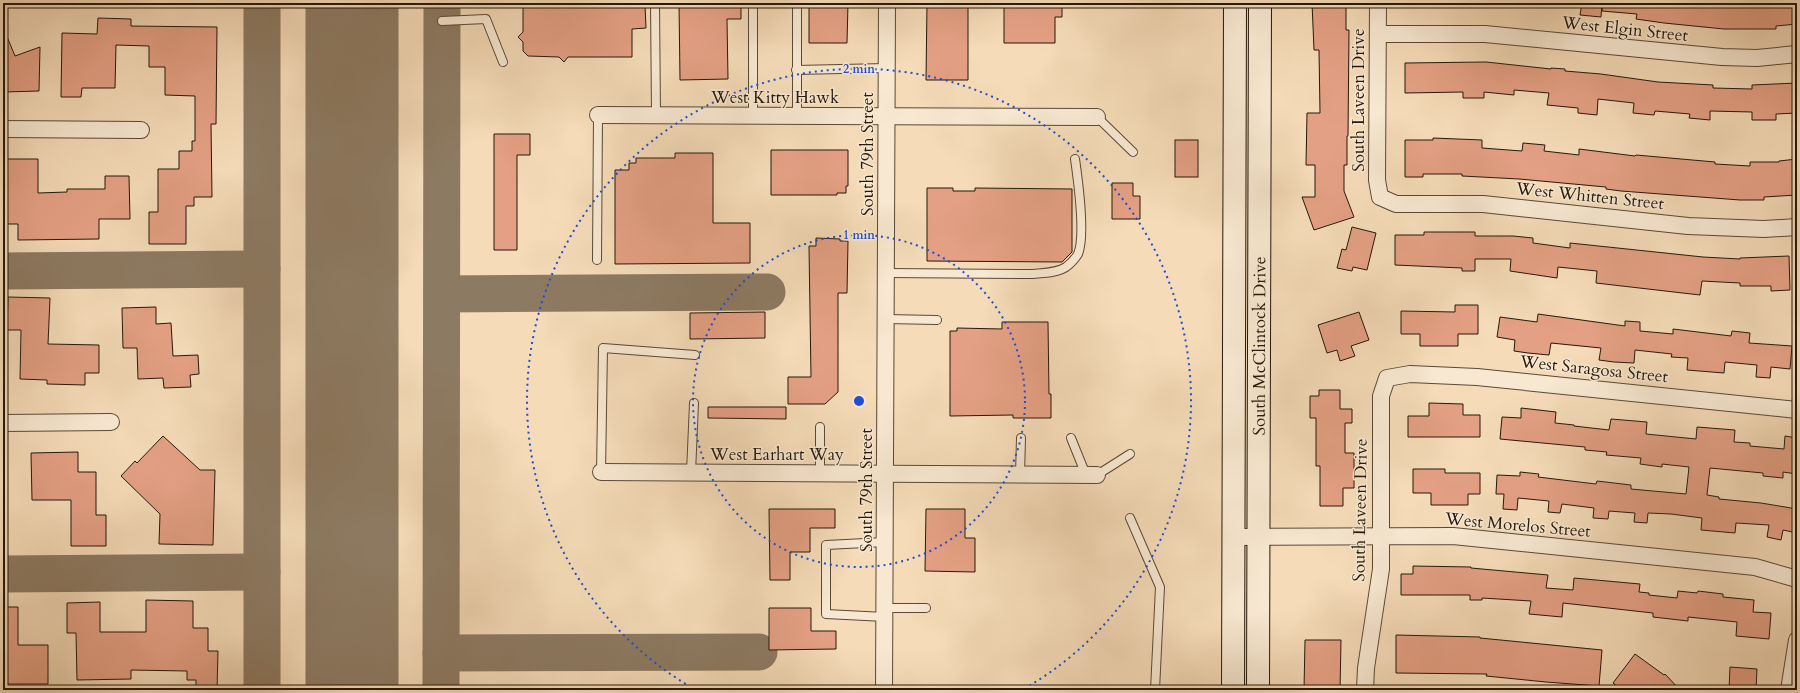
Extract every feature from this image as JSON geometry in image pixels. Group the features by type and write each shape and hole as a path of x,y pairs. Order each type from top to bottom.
{"main road":[{"name":"South McClintock Drive","path":"1233,690 1235,3"},
{"name":"South McClintock Drive","path":"1258,690 1260,3"}],"street":[{"name":"South 79th Street","path":"884,690 887,3"},
{"name":"South Laveen Drive","path":"1378,3 1377,180 1380,197"},
{"name":"West Elgin Street","path":"1378,34 1485,34 1722,57 1757,58 1797,54"},
{"name":"West Kitty Hawk","path":"598,115 1097,117"},
{"path":"3,129 141,130"},
{"name":"West Whitten Street","path":"1380,197 1396,204 1484,204 1688,226 1764,229 1797,226"},
{"name":"West Saragosa Street","path":"1387,378 1410,374 1477,377 1797,410"},
{"name":"South Laveen Drive","path":"1365,690 1366,668 1381,570 1381,396 1387,378"},
{"path":"3,423 111,422"},
{"name":"West Earhart Way","path":"601,472 1091,475"},
{"name":"West Morelos Street","path":"1233,537 1453,536 1755,567 1797,579"},
{"path":"1789,690 1797,640"}],"lane":[{"path":"655,3 656,115"},
{"path":"752,3 753,115"},
{"path":"796,3 797,116"},
{"path":"442,21 486,19 503,62"},
{"path":"796,70 886,68"},
{"path":"597,260 598,115"},
{"path":"1097,117 1134,152"},
{"path":"886,273 1033,274 1052,272 1064,268 1074,260 1078,253 1080,238 1080,190 1075,159"},
{"path":"886,319 937,320"},
{"path":"601,472 603,348 695,355"},
{"path":"691,473 694,403"},
{"path":"820,427 820,474"},
{"path":"1020,475 1021,438"},
{"path":"1071,438 1091,475 1130,454"},
{"path":"1130,518 1160,587 1155,690"},
{"path":"885,542 826,545 826,614 885,613 926,608"}],"building":[{"path":"523,3 631,3 631,5 645,5 646,28 632,29 632,57 568,57 564,62 559,57 528,56 523,51 523,42 518,37 523,32"},
{"path":"679,3 741,3 741,19 727,19 728,79 680,80"},
{"path":"809,3 848,3 847,43 809,43"},
{"path":"927,3 968,3 968,80 926,80"},
{"path":"1004,3 1055,3 1055,5 1062,5 1062,17 1055,17 1055,43 1004,43"},
{"path":"1312,3 1346,3 1346,30 1349,30 1348,136 1347,165 1344,165 1344,191 1354,217 1314,230 1302,197 1315,197 1315,165 1306,165 1307,113 1320,113 1319,50 1314,50"},
{"path":"1582,3 1602,3 1601,17 1580,15"},
{"path":"1603,3 1797,3 1797,24 1776,26 1776,29 1724,29 1664,23 1636,19 1637,14 1602,11"},
{"path":"98,18 131,19 131,26 217,27 216,124 211,124 212,197 194,197 194,206 186,206 186,244 149,244 149,212 158,212 158,169 179,169 179,151 192,151 192,141 195,141 195,96 165,95 165,67 149,67 149,46 116,45 115,88 82,88 81,97 61,97 62,33 97,34"},
{"path":"3,27 15,56 40,47 39,91 3,92"},
{"path":"1486,62 1551,69 1565,69 1565,71 1601,74 1658,82 1713,85 1713,88 1752,89 1752,85 1797,83 1797,113 1776,114 1776,120 1752,120 1752,112 1710,111 1710,120 1689,118 1690,114 1655,111 1654,115 1633,113 1634,103 1598,99 1597,115 1578,113 1578,108 1547,105 1549,93 1514,90 1514,95 1484,92 1484,98 1463,98 1463,92 1405,93 1405,63"},
{"path":"494,134 530,134 530,155 517,155 517,250 494,250"},
{"path":"1433,138 1482,140 1482,148 1522,151 1523,143 1545,145 1544,151 1579,155 1579,149 1635,156 1715,162 1715,164 1750,166 1750,162 1779,162 1797,159 1797,195 1764,197 1764,200 1740,200 1621,191 1606,189 1606,187 1519,179 1462,176 1462,174 1423,174 1423,177 1405,177 1405,140 1433,140"},
{"path":"1175,140 1198,140 1198,177 1175,177"},
{"path":"771,150 848,150 848,186 846,186 846,193 837,193 837,195 771,195"},
{"path":"675,153 713,153 713,223 750,223 750,263 615,264 615,170 629,170 629,163 636,163 636,158 675,158"},
{"path":"3,159 38,159 38,193 67,192 67,189 105,189 105,176 129,176 130,219 99,219 99,239 18,240 18,224 3,224"},
{"path":"1112,183 1133,183 1133,196 1140,196 1140,219 1112,219"},
{"path":"927,188 953,188 953,191 975,191 975,188 1072,189 1072,252 1062,262 927,261"},
{"path":"1352,227 1376,233 1367,270 1353,267 1352,271 1337,268 1342,249 1346,250"},
{"path":"1424,232 1475,232 1475,236 1513,236 1533,238 1533,243 1570,248 1570,243 1703,257 1740,259 1789,256 1790,290 1771,291 1771,286 1740,286 1740,283 1702,281 1700,295 1596,283 1597,271 1558,267 1557,278 1510,271 1511,259 1475,259 1475,271 1462,271 1462,268 1395,265 1395,235 1424,235"},
{"path":"816,238 840,239 840,241 848,241 847,293 838,293 838,392 825,404 788,404 788,377 811,377 809,246 816,246"},
{"path":"8,297 50,298 48,344 99,345 99,373 85,373 85,385 47,384 47,380 20,379 21,330 7,330"},
{"path":"1455,305 1478,305 1478,334 1458,334 1458,346 1420,346 1420,334 1401,334 1401,311 1455,312"},
{"path":"156,307 156,324 171,323 173,356 198,355 199,374 190,375 191,387 164,388 163,378 138,379 137,348 123,348 122,308"},
{"path":"765,312 765,338 690,339 690,313"},
{"path":"1359,312 1369,340 1351,346 1355,356 1340,361 1337,350 1327,353 1318,325"},
{"path":"1538,314 1625,326 1625,321 1640,322 1640,331 1673,334 1673,329 1731,336 1732,331 1750,333 1749,343 1792,346 1790,369 1771,367 1770,378 1756,377 1757,365 1725,362 1724,373 1687,370 1688,358 1671,357 1672,354 1635,350 1634,363 1614,362 1599,360 1601,348 1551,343 1549,355 1528,353 1514,351 1515,340 1497,337 1500,317 1537,322"},
{"path":"1002,322 1048,322 1049,394 1051,394 1051,418 1013,418 1013,415 950,416 950,331 957,331 957,328 1002,329"},
{"path":"1319,390 1340,390 1340,409 1352,409 1352,423 1345,423 1345,453 1354,453 1354,488 1343,488 1343,506 1320,506 1320,466 1316,466 1316,418 1310,418 1310,396 1319,396"},
{"path":"1429,403 1463,404 1463,415 1480,415 1480,437 1408,437 1408,416 1429,416"},
{"path":"708,407 786,407 786,419 708,418"},
{"path":"1521,408 1556,412 1555,423 1609,430 1611,419 1647,422 1646,434 1696,439 1697,427 1735,430 1734,442 1750,443 1750,446 1784,449 1785,436 1797,438 1797,474 1783,472 1783,478 1763,476 1763,473 1710,468 1707,495 1719,497 1719,499 1761,503 1797,509 1797,533 1783,530 1781,540 1767,537 1769,525 1736,523 1735,533 1701,530 1702,518 1671,514 1648,513 1647,523 1634,522 1635,513 1609,511 1608,519 1593,518 1594,508 1562,504 1560,513 1548,512 1549,501 1518,498 1517,510 1503,509 1504,494 1496,494 1497,475 1520,476 1520,472 1539,474 1538,477 1596,484 1597,481 1631,485 1631,489 1686,494 1689,467 1662,464 1662,467 1640,464 1641,458 1606,455 1607,452 1585,450 1585,447 1500,439 1502,417 1521,418"},
{"path":"163,436 200,470 215,470 213,545 159,544 160,514 121,476 135,461 137,463"},
{"path":"78,452 78,472 96,472 96,515 106,515 106,546 71,546 71,500 32,500 31,453"},
{"path":"1413,469 1445,469 1445,473 1480,473 1480,494 1468,494 1468,505 1431,505 1431,493 1413,493"},
{"path":"769,509 835,509 835,528 810,528 810,552 790,552 790,580 770,580"},
{"path":"926,509 965,509 965,538 975,538 975,572 925,571"},
{"path":"1413,566 1471,567 1548,575 1546,588 1573,590 1574,578 1640,584 1639,592 1649,593 1649,595 1677,598 1678,591 1697,593 1698,591 1723,594 1723,597 1754,600 1753,612 1771,613 1769,639 1736,636 1737,622 1688,617 1688,621 1653,617 1653,613 1563,603 1562,617 1529,614 1531,601 1482,598 1482,600 1470,600 1470,595 1401,595 1401,574 1413,574"},
{"path":"146,600 193,601 193,628 208,628 208,651 218,651 217,690 196,690 196,680 187,680 187,671 131,670 131,679 77,680 76,633 67,633 67,603 100,602 100,632 146,632"},
{"path":"3,607 18,607 18,645 48,645 48,684 3,684"},
{"path":"769,608 811,608 811,631 836,631 836,649 769,650"},
{"path":"1396,635 1480,637 1602,650 1599,686 1486,676 1487,674 1396,673"},
{"path":"1305,640 1341,640 1340,690 1304,690"},
{"path":"1635,654 1664,675 1665,674 1680,690 1622,690 1613,683"},
{"path":"1730,667 1757,669 1756,690 1729,690"}],"taxiway":[{"path":"262,3 262,690"},
{"path":"441,690 442,3"},
{"path":"3,271 262,269"},
{"path":"442,294 767,292"},
{"path":"3,574 262,572"},
{"path":"441,653 759,652"}],"runway":[{"path":"352,3 352,690"}]}
